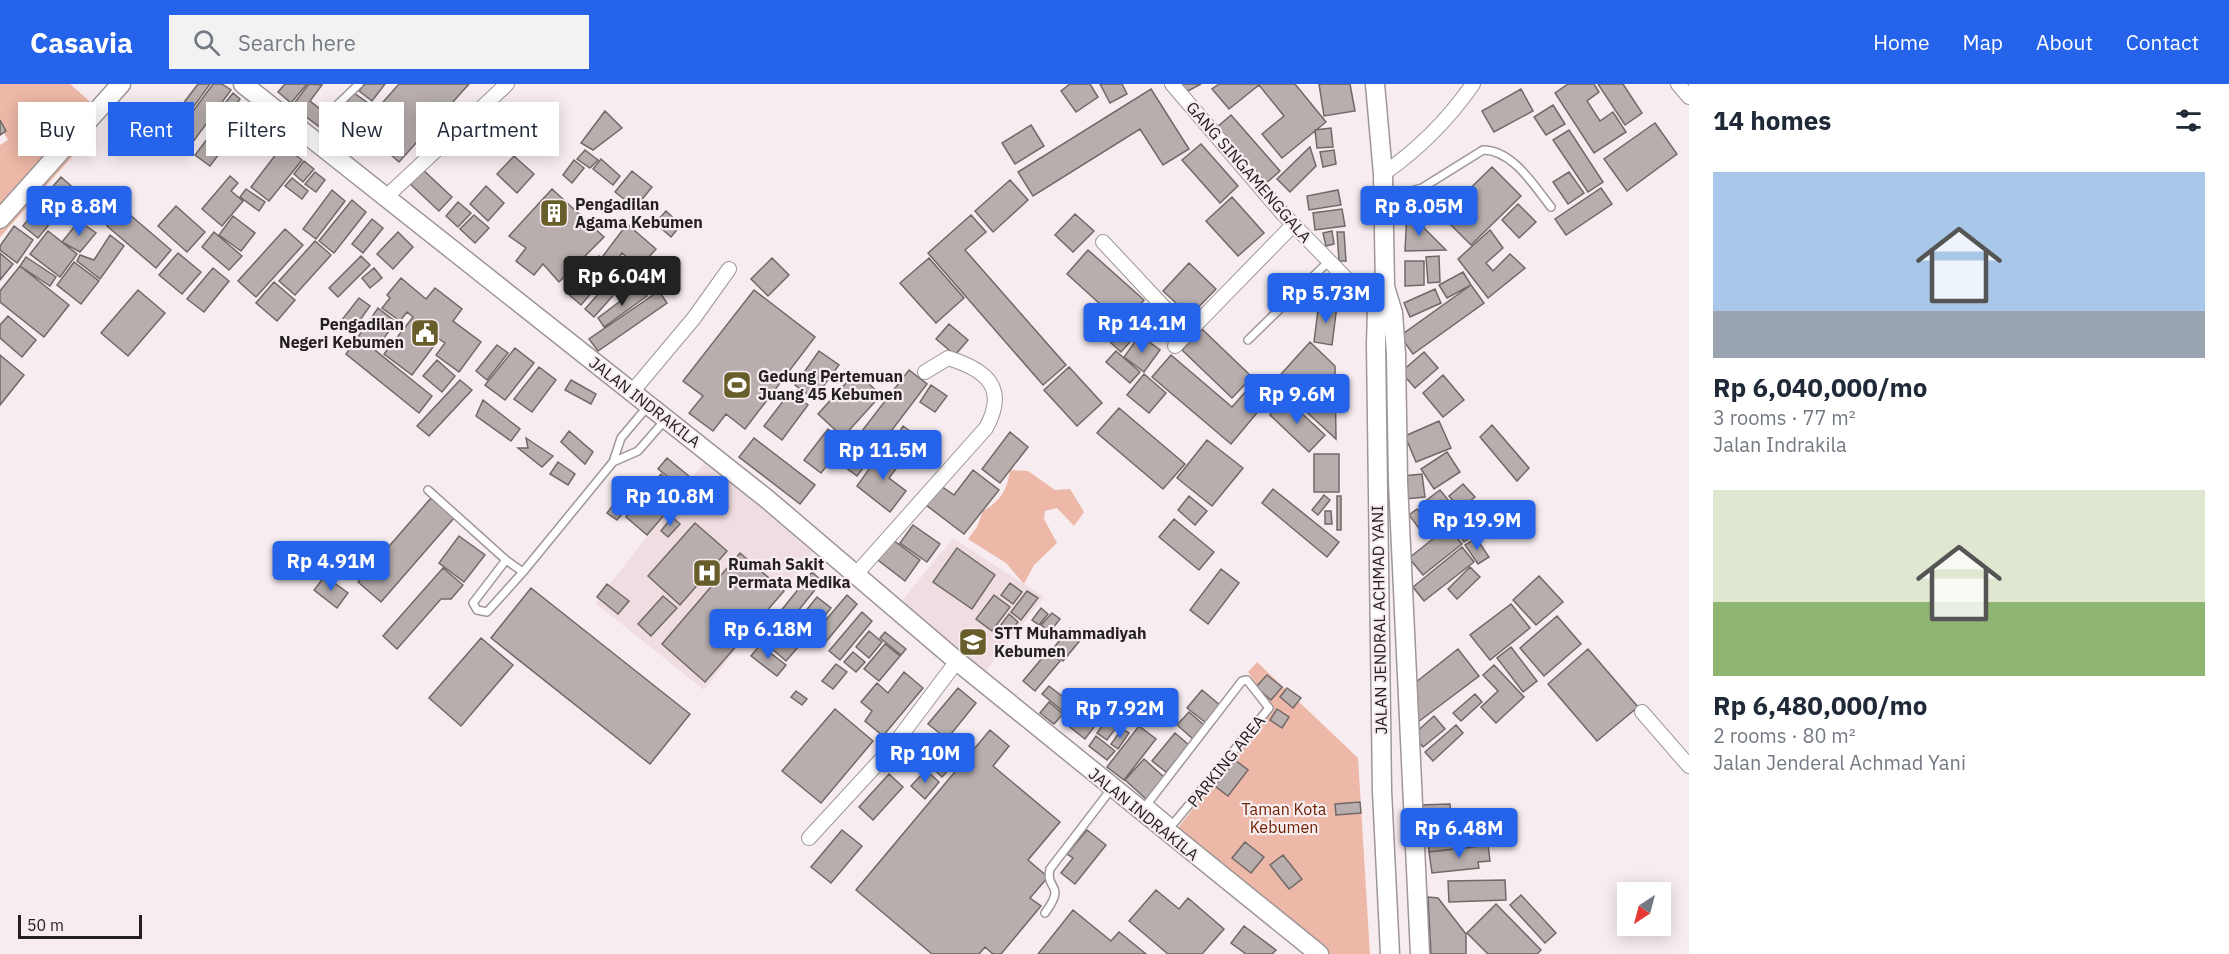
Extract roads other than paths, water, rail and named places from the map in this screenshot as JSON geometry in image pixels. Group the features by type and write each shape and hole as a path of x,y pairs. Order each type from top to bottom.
{"main road":[{"path":"0,219 121,84"},
{"name":"JALAN INDRAKILA","path":"243,84 649,405 857,573 957,661 1112,788 1157,817 1319,954"},
{"path":"1375,84 1383,174 1385,312 1420,954"},
{"name":"JALAN JENDRAL ACHMAD YANI","path":"1385,312 1378,587 1390,954"},
{"path":"1386,870 1416,873"}],"street":[{"path":"386,197 507,84"},
{"name":"GANG SINGAMENGGALA","path":"1172,84 1293,225 1328,261 1385,312"},
{"path":"1383,174 1413,153 1445,121 1473,84"},
{"path":"1678,84 1689,98"},
{"path":"1175,346 1293,225"},
{"path":"1103,242 1188,333"},
{"path":"632,392 694,318 729,269"},
{"path":"857,573 986,428 994,414 997,395 987,378 971,365 948,358 925,372"},
{"path":"809,838 890,750 957,661"},
{"path":"1642,712 1689,766"}],"lane":[{"path":"340,102 359,84"},
{"path":"1382,199 1422,188 1483,150 1491,150 1518,168 1551,207"},
{"path":"1248,340 1328,261"},
{"path":"506,560 473,603 477,610 487,612 524,572 614,462 621,438 649,405"},
{"path":"614,462 638,451 666,419"},
{"path":"428,490 506,560 524,572"},
{"name":"PARKING AREA","path":"1242,681 1250,682 1269,708 1175,823 1157,817 1149,802 1242,681"},
{"path":"1045,913 1054,900 1056,891 1049,874 1050,869 1112,788"}],"place":[{"name":"Pengadilan Agama Kebumen","path":"554,213"},
{"name":"Pengadilan Negeri Kebumen","path":"425,333"},
{"name":"Gedung Pertemuan Juang 45 Kebumen","path":"737,385"},
{"name":"Rumah Sakit Permata Medika","path":"707,573"},
{"name":"STT Muhammadiyah Kebumen","path":"973,642"}],"park label":[{"name":"Taman Kota Kebumen","path":"1284,818"}]}
